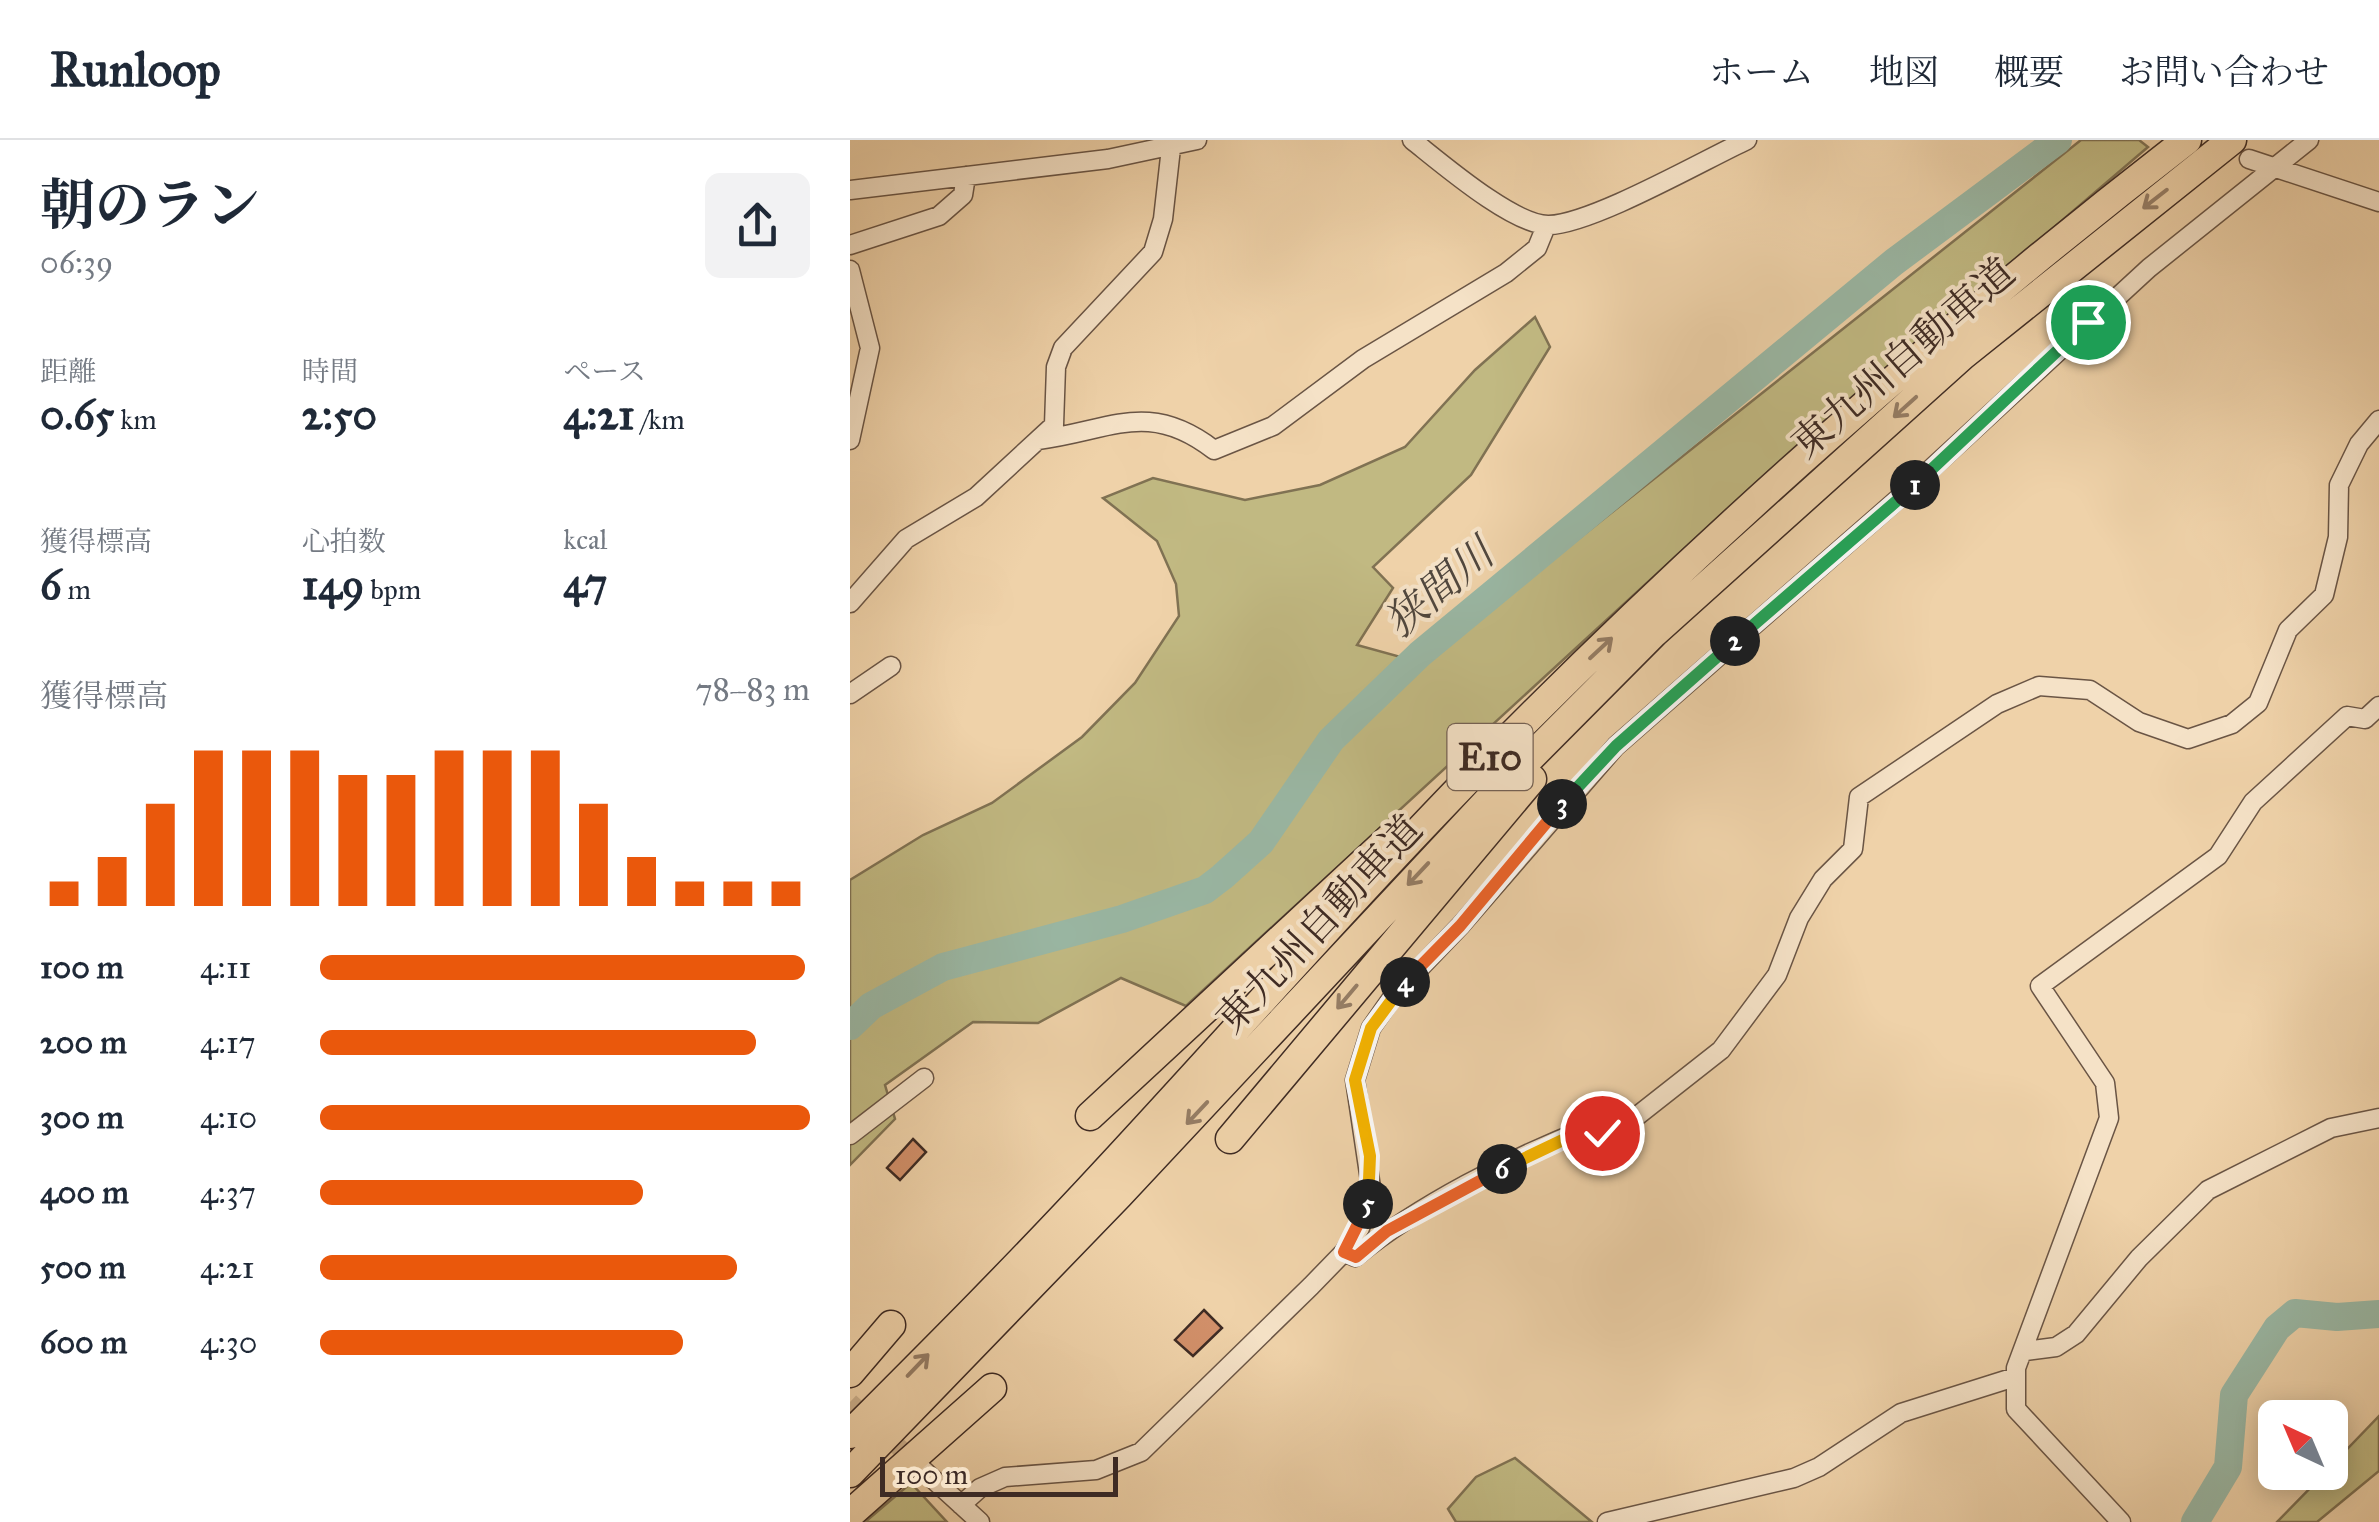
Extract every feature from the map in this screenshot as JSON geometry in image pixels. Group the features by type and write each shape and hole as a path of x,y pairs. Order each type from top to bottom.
{"highway":[{"name":"東九州自動車道","path":"850,1434 1099,1178 1366,888 1566,682 1891,386 2100,207 2187,140"},
{"name":"東九州自動車道","path":"850,1473 1146,1167 1507,780 1654,633 1962,356 2240,150"},
{"path":"1230,1138 1458,863 1574,732 1788,510"},
{"path":"1090,1116 1463,770 1566,682"},
{"path":"850,1373 891,1325"},
{"path":"850,1514 992,1388"}],"street":[{"path":"850,190 1171,148 1197,140"},
{"path":"1424,144 1511,212 1546,226 1588,216 1748,140"},
{"path":"961,1504 980,1488 1006,1477 1096,1470 1140,1452 1344,1252 1360,1228 1372,1194 1355,1080 1371,1028 1394,994 1460,926 1616,746 1908,492 2149,268 2309,140"},
{"path":"856,596 906,540 976,497 1054,425 1056,368 1063,348 1153,252 1164,218 1171,148"},
{"path":"2240,150 2270,169 2379,202"},
{"path":"850,245 938,216 963,195 966,176"},
{"path":"1038,440 1073,436 1121,420 1149,419 1172,426 1214,450 1272,426 1364,358 1506,273 1537,248 1546,226"},
{"path":"850,270 870,348 850,440"},
{"path":"1344,1252 1356,1257 1430,1206 1554,1141 1588,1128 1602,1133 1632,1120 1688,1078 1721,1050 1777,976 1798,918 1823,880 1853,849 1859,797 1997,704 2040,686 2090,690 2139,722 2188,739 2232,724 2258,703 2288,630 2324,596 2338,536 2339,485 2359,444 2379,420"},
{"path":"850,572 856,596"},
{"path":"850,694 892,666"},
{"path":"2121,1522 2016,1409 2016,1377 2109,1118 2105,1083 2040,986 2218,856 2253,802 2347,716 2365,719 2379,706"},
{"path":"850,1135 924,1078"},
{"path":"2025,1351 2056,1346 2076,1334 2139,1258 2208,1190 2331,1128 2379,1118"},
{"path":"1607,1522 1794,1478 1819,1467 1901,1413 2016,1377"},
{"path":"922,1469 980,1522"}],"shaded area":[{"path":"2081,140 2139,140 2148,147 1771,469 1186,1006 1121,978 1038,1023 973,1022 885,1085 895,1119 850,1165 850,880 923,835 992,803 1082,737 1135,683 1179,616 1176,584 1157,541 1103,498 1153,478 1245,500 1320,485 1405,447 1475,370 1535,317 1550,347 1471,475 1373,567 1393,588 1357,645 1422,663"},
{"path":"2379,1416 2379,1471 2317,1522 2277,1522 2308,1490 2348,1490 2348,1448"},
{"path":"1515,1458 1592,1522 1456,1522 1448,1509 1476,1477"},
{"path":"911,1483 947,1522 865,1522"}],"building":[{"path":"913,1139 926,1152 900,1180 887,1168"},
{"path":"1204,1310 1222,1328 1193,1356 1175,1340"}],"waterway":[{"name":"狭間川","path":"850,1026 871,1006 943,967 1122,919 1205,890 1261,842 1331,740 1420,654 1894,262 2058,140"},
{"path":"2195,1522 2228,1467 2234,1395 2277,1328 2295,1313 2337,1317 2379,1314"}],"tunnel":[{"path":"850,1402 919,1466"}],"route":[{"path":"1602,1133 1588,1128 1554,1141 1387,1231 1356,1257 1344,1252 1360,1228 1372,1194 1370,1156 1355,1080 1371,1028 1394,994 1460,926 1616,746 1908,492 2088,322"}]}
